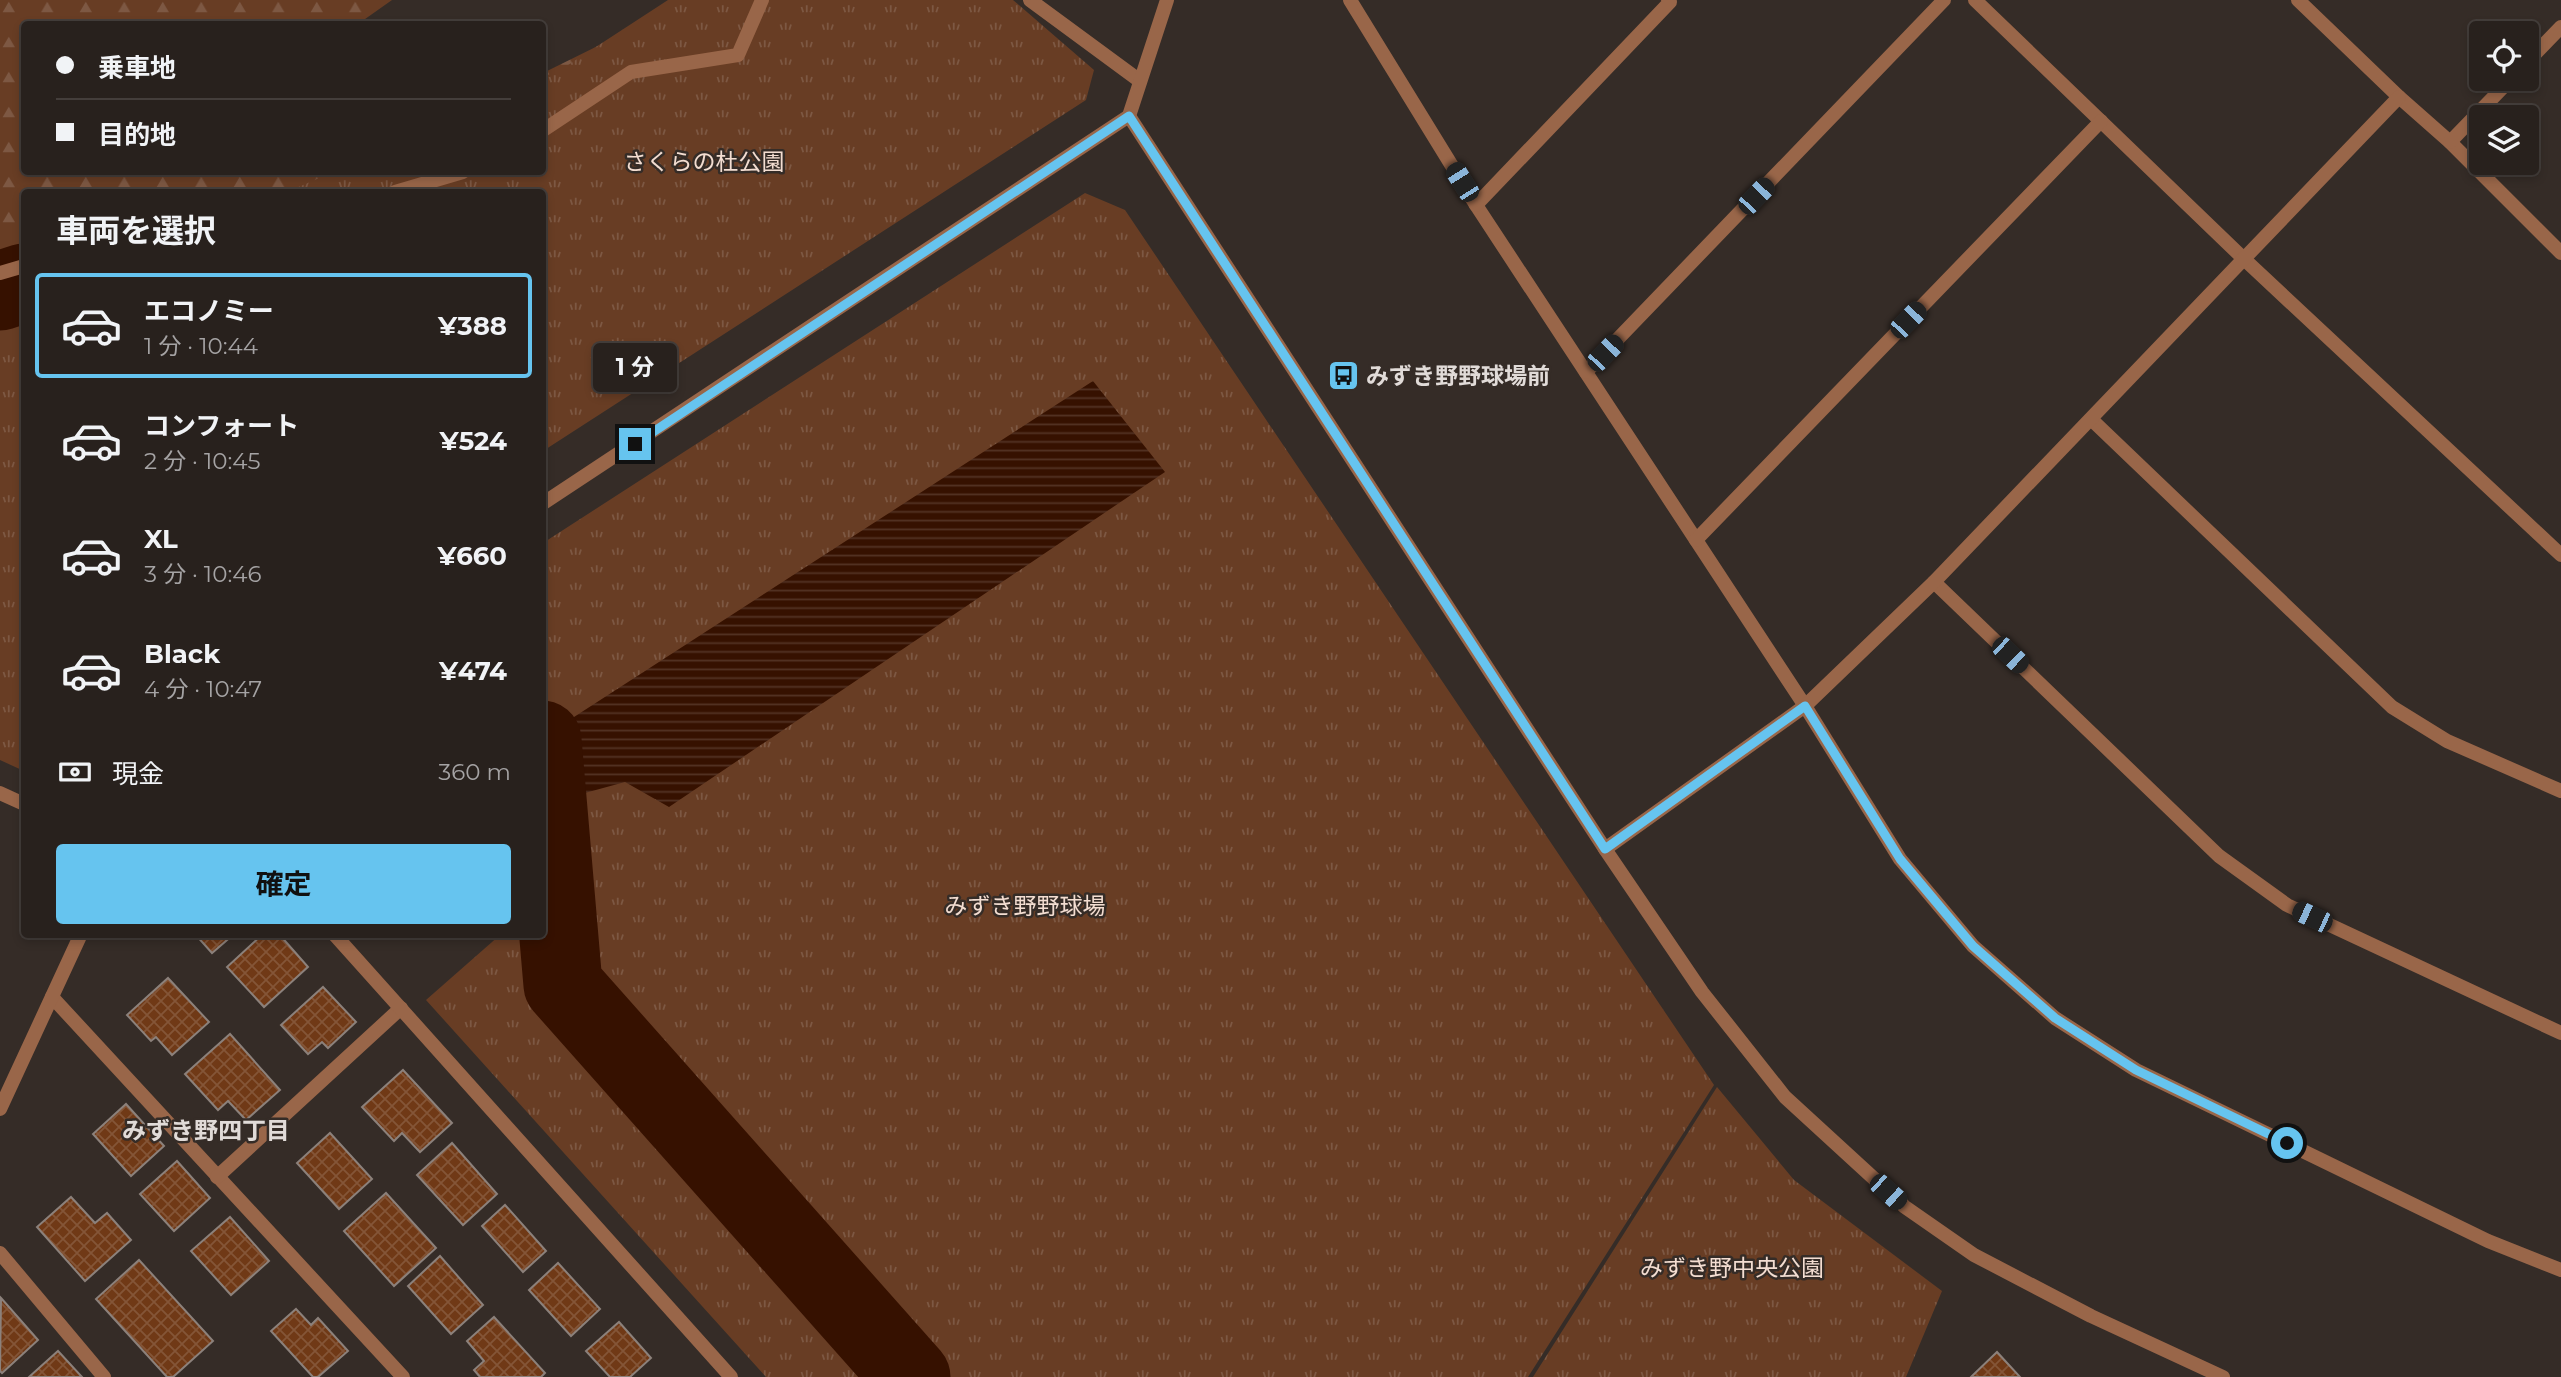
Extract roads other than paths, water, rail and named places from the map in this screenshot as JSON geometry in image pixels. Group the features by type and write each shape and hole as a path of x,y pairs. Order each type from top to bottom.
{"street":[{"path":"546,128 631,72 738,55 762,0"},
{"path":"1030,0 1140,81"},
{"path":"546,502 1129,116 1167,0"},
{"path":"1350,0 1476,205 1805,706 1900,859 1973,946 2055,1018 2136,1070 2487,1241 2561,1270"},
{"path":"1476,205 1670,2 1668,0"},
{"path":"1586,372 1944,0"},
{"path":"1975,0 2245,259 2561,555"},
{"path":"2298,0 2450,142 2561,253"},
{"path":"2539,50 2561,27"},
{"path":"2450,142 2499,91"},
{"path":"1605,849 1805,706 1934,582 2399,97"},
{"path":"1129,116 1605,849 1702,992 1785,1097 1905,1208 1974,1255 2091,1316 2223,1377"},
{"path":"1696,540 2101,121"},
{"path":"406,189 453,175"},
{"path":"0,273 21,267"},
{"path":"2092,420 2392,707 2447,741 2561,790"},
{"path":"1934,582 2219,856 2287,905 2561,1033"},
{"path":"0,793 21,803"},
{"path":"0,1110 79,938"},
{"path":"338,938 731,1377"},
{"path":"52,997 403,1377"},
{"path":"216,1177 401,1008"},
{"path":"0,1253 104,1377"}],"waterway":[{"path":"0,291 21,284"},
{"path":"546,787 563,985 911,1377"}],"place":[{"name":"みずき野野球場前","path":"1343,376"}],"district":[{"name":"みずき野四丁目","path":"206,1131"}],"park label":[{"name":"さくらの杜公園","path":"704,162"},
{"name":"みずき野野球場","path":"1025,906"},
{"name":"みずき野中央公園","path":"1732,1268"}]}
